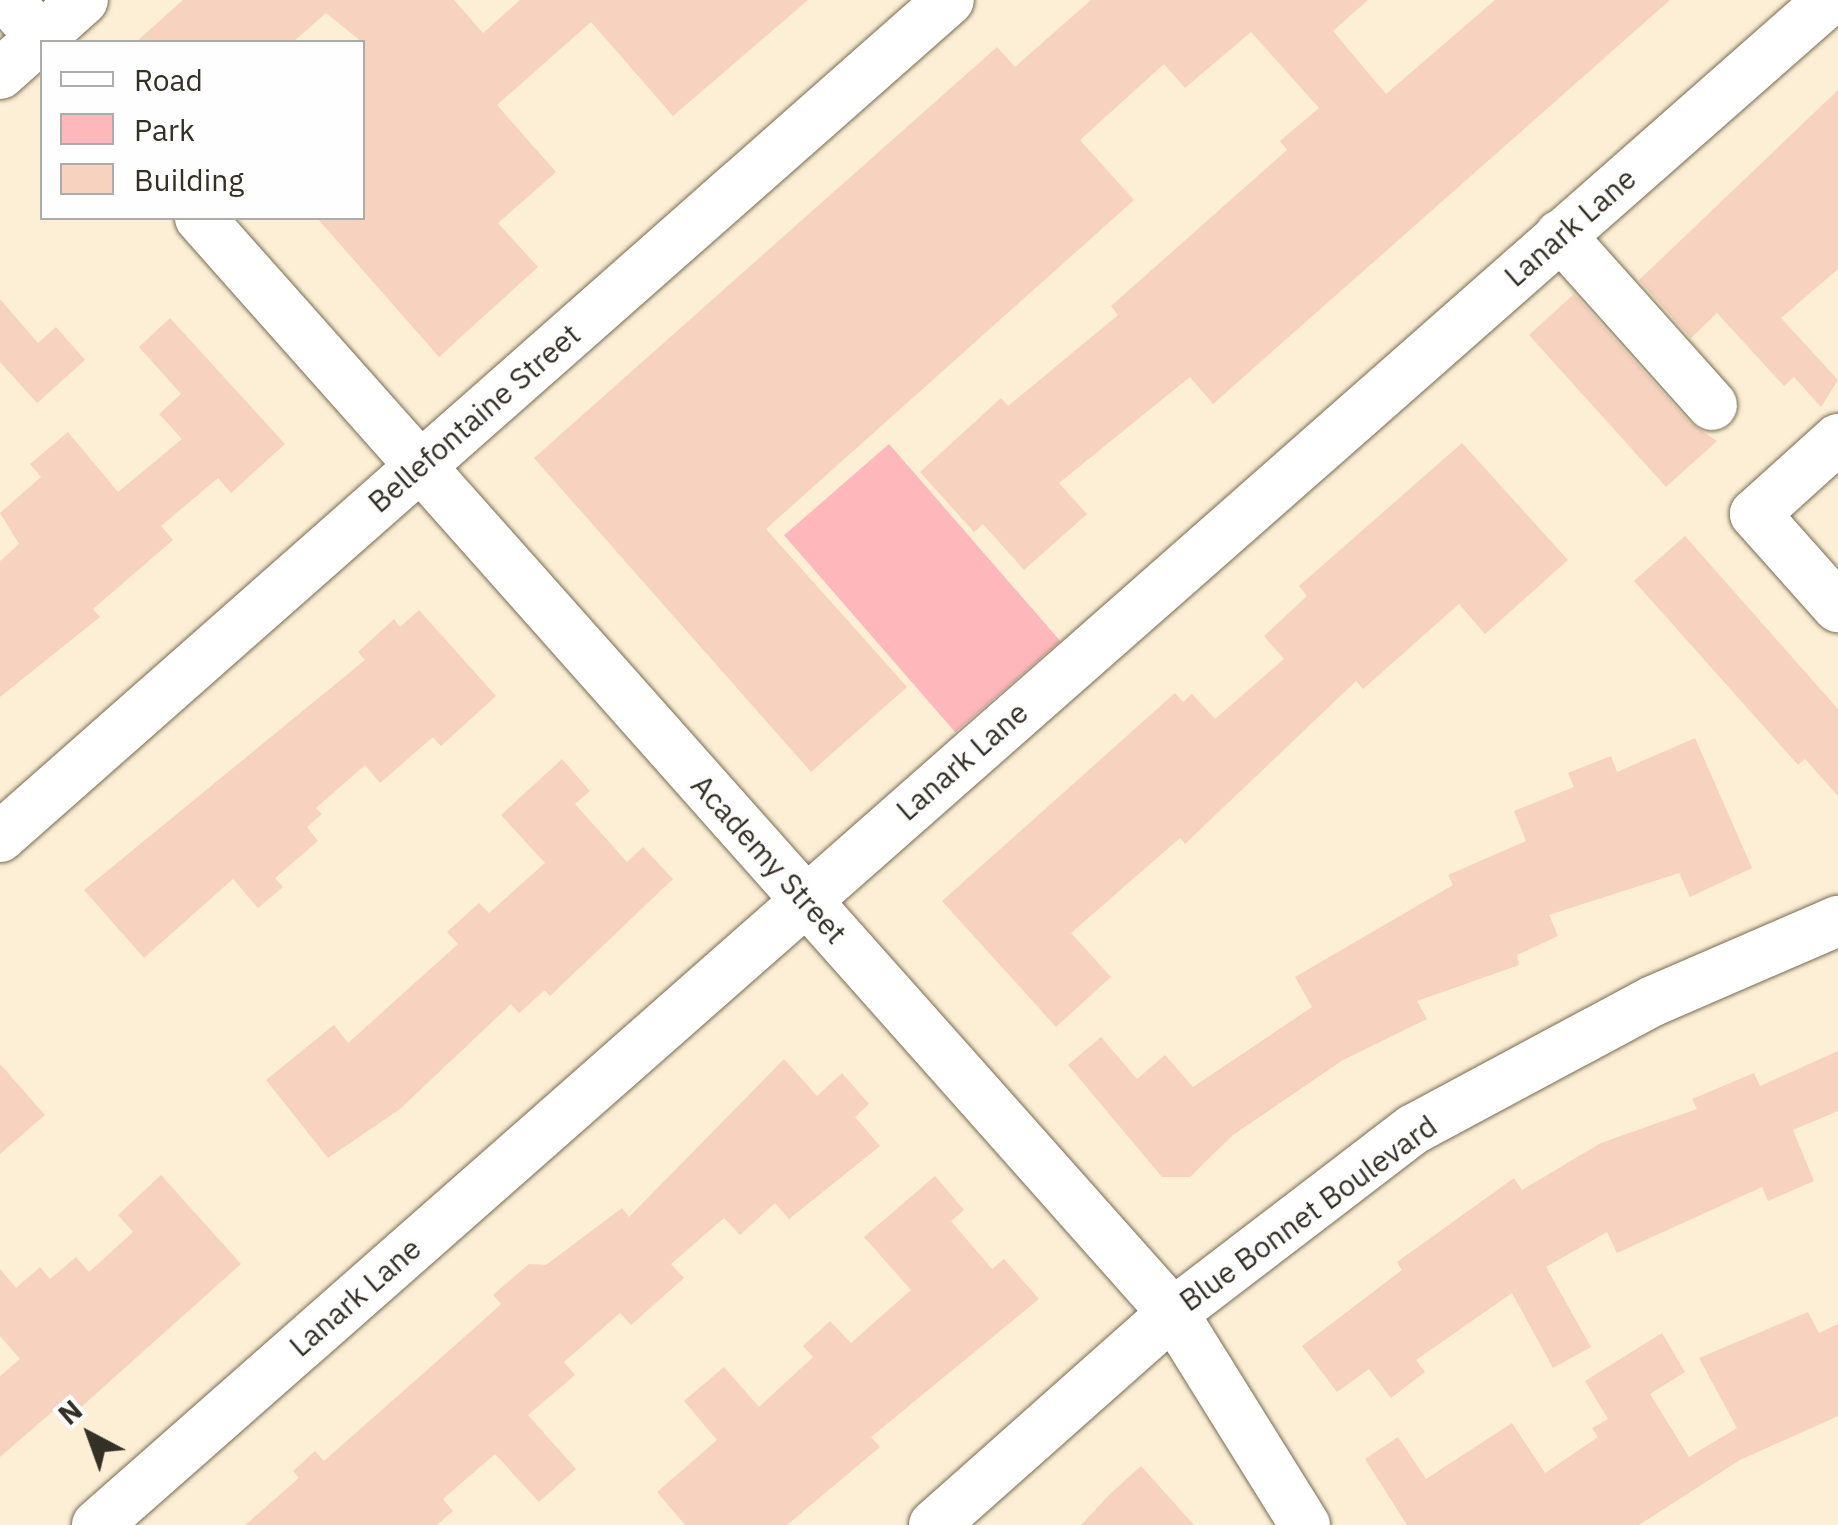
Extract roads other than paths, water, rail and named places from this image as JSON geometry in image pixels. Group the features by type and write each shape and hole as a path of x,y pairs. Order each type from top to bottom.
{"street":[{"path":"8,0 43,40 84,0"},
{"name":"Bellefontaine Street","path":"0,837 949,0"},
{"name":"Lanark Lane","path":"97,1525 1829,0"},
{"path":"0,74 40,42"},
{"name":"Academy Street","path":"202,220 1173,1312 1305,1525"},
{"path":"1560,236 1712,405"},
{"path":"1838,439 1755,514 1838,607"},
{"name":"Blue Bonnet Boulevard","path":"934,1525 1173,1312 1414,1129 1653,1001 1838,921"}]}
